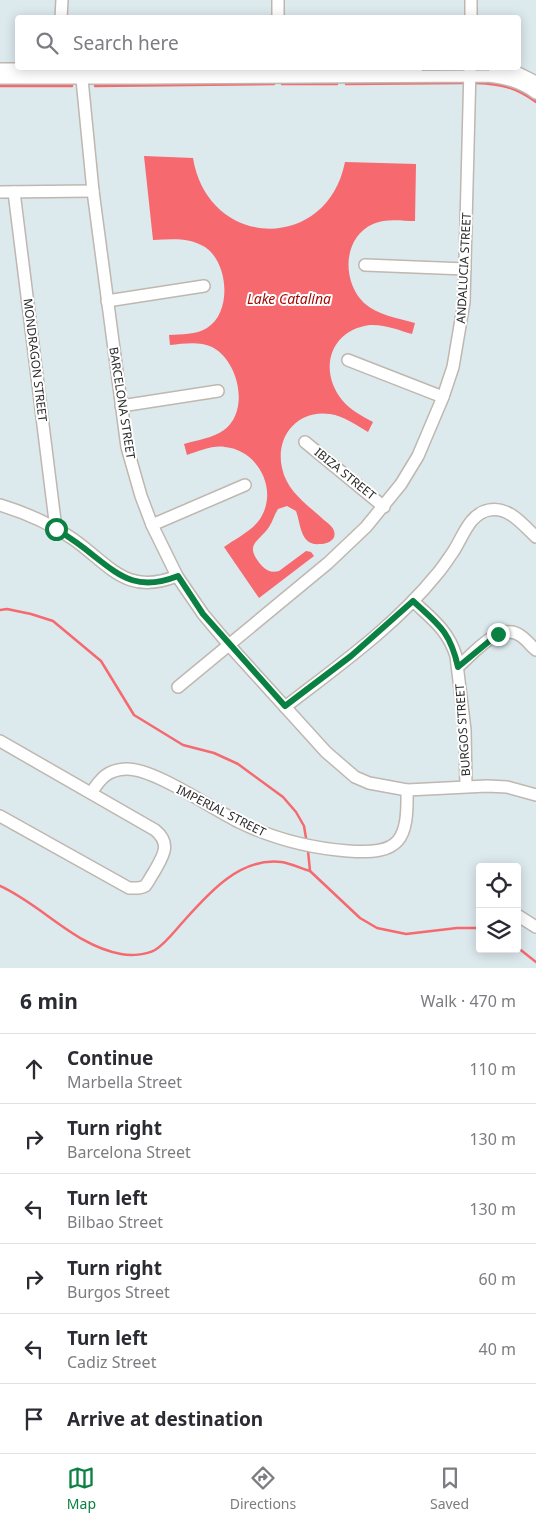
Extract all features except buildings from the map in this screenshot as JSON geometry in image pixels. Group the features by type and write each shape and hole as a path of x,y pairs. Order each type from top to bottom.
{"street":[{"path":"61,15 62,0"},
{"path":"278,0 278,15"},
{"path":"471,0 471,15"},
{"path":"0,69 15,70"},
{"path":"21,70 81,74 324,70"},
{"path":"505,70 516,72 536,82"},
{"path":"278,71 470,72 501,77 522,84 536,94"},
{"path":"0,78 62,72"},
{"name":"ANDALUCIA STREET","path":"178,688 328,563 366,527 401,484 418,456 443,397 453,367 460,333 466,269 470,72"},
{"name":"BARCELONA STREET","path":"81,74 93,191 127,447 152,525 178,576 203,614 229,645 326,752 355,777 369,783 407,790 466,786 507,787 536,795"},
{"path":"0,192 93,191"},
{"name":"MONDRAGON STREET","path":"14,192 56,529"},
{"path":"366,265 466,269"},
{"path":"107,301 204,286"},
{"path":"348,360 443,397"},
{"path":"121,406 218,391"},
{"name":"IBIZA STREET","path":"305,442 384,506"},
{"path":"152,525 245,485"},
{"path":"0,505 30,515 56,529 114,572 130,580 142,583 165,581 178,576"},
{"path":"285,706 351,656 413,601 438,573 475,516 489,510 504,511 512,515 536,538"},
{"name":"BURGOS STREET","path":"413,601 442,628 453,645 458,667 465,730 466,786"},
{"path":"458,667 498,634 513,632 521,635 536,650"},
{"path":"0,741 155,830 161,835 165,850 145,886 129,888 0,816"},
{"name":"IMPERIAL STREET","path":"91,793 102,777 115,770 128,769 143,772 162,780 237,821 274,837 332,850 376,851 389,848 405,830 407,790"},
{"path":"521,918 536,927"}],"water":[{"name":"Lake Catalina","path":"144,156 193,158 203,188 221,210 243,224 268,229 293,225 316,213 334,192 345,162 416,164 415,221 389,220 373,224 355,239 349,261 352,284 364,303 381,313 415,323 412,334 386,326 370,325 356,328 337,343 332,353 330,364 335,388 349,407 373,422 368,432 340,417 330,414 318,414 298,421 285,436 281,457 282,468 288,484 305,503 330,525 335,534 331,541 313,544 302,533 296,511 287,506 278,509 269,527 254,544 253,548 256,559 266,569 276,572 306,551 311,552 314,556 259,598 224,547 248,531 260,519 265,508 267,496 266,484 262,473 256,463 247,455 237,450 216,447 187,455 184,444 215,435 232,422 237,411 239,399 235,374 229,363 212,347 196,343 170,345 169,335 198,332 207,328 215,321 221,311 224,300 223,276 213,254 205,247 180,239 153,240"}],"waterway":[{"path":"346,84 463,83"},
{"path":"476,83 508,87 536,102"},
{"path":"95,86 274,84"},
{"path":"282,84 337,84"},
{"path":"0,86 72,86"},
{"path":"0,610 7,609 53,621 101,661 134,715 183,745 214,753 238,764 283,797 296,812 304,826 306,838"},
{"path":"308,851 310,871 360,918 377,928 406,934 457,928 476,928"},
{"path":"0,886 89,943 104,950 134,955 147,953 159,947 213,890 225,880 251,865 281,862 310,871"},
{"path":"521,950 536,962"}],"route":[{"path":"56,529 114,572 130,580 142,583 165,581 178,576 203,614 285,706 351,656 413,601 448,636 453,645 458,667 498,634"}]}
